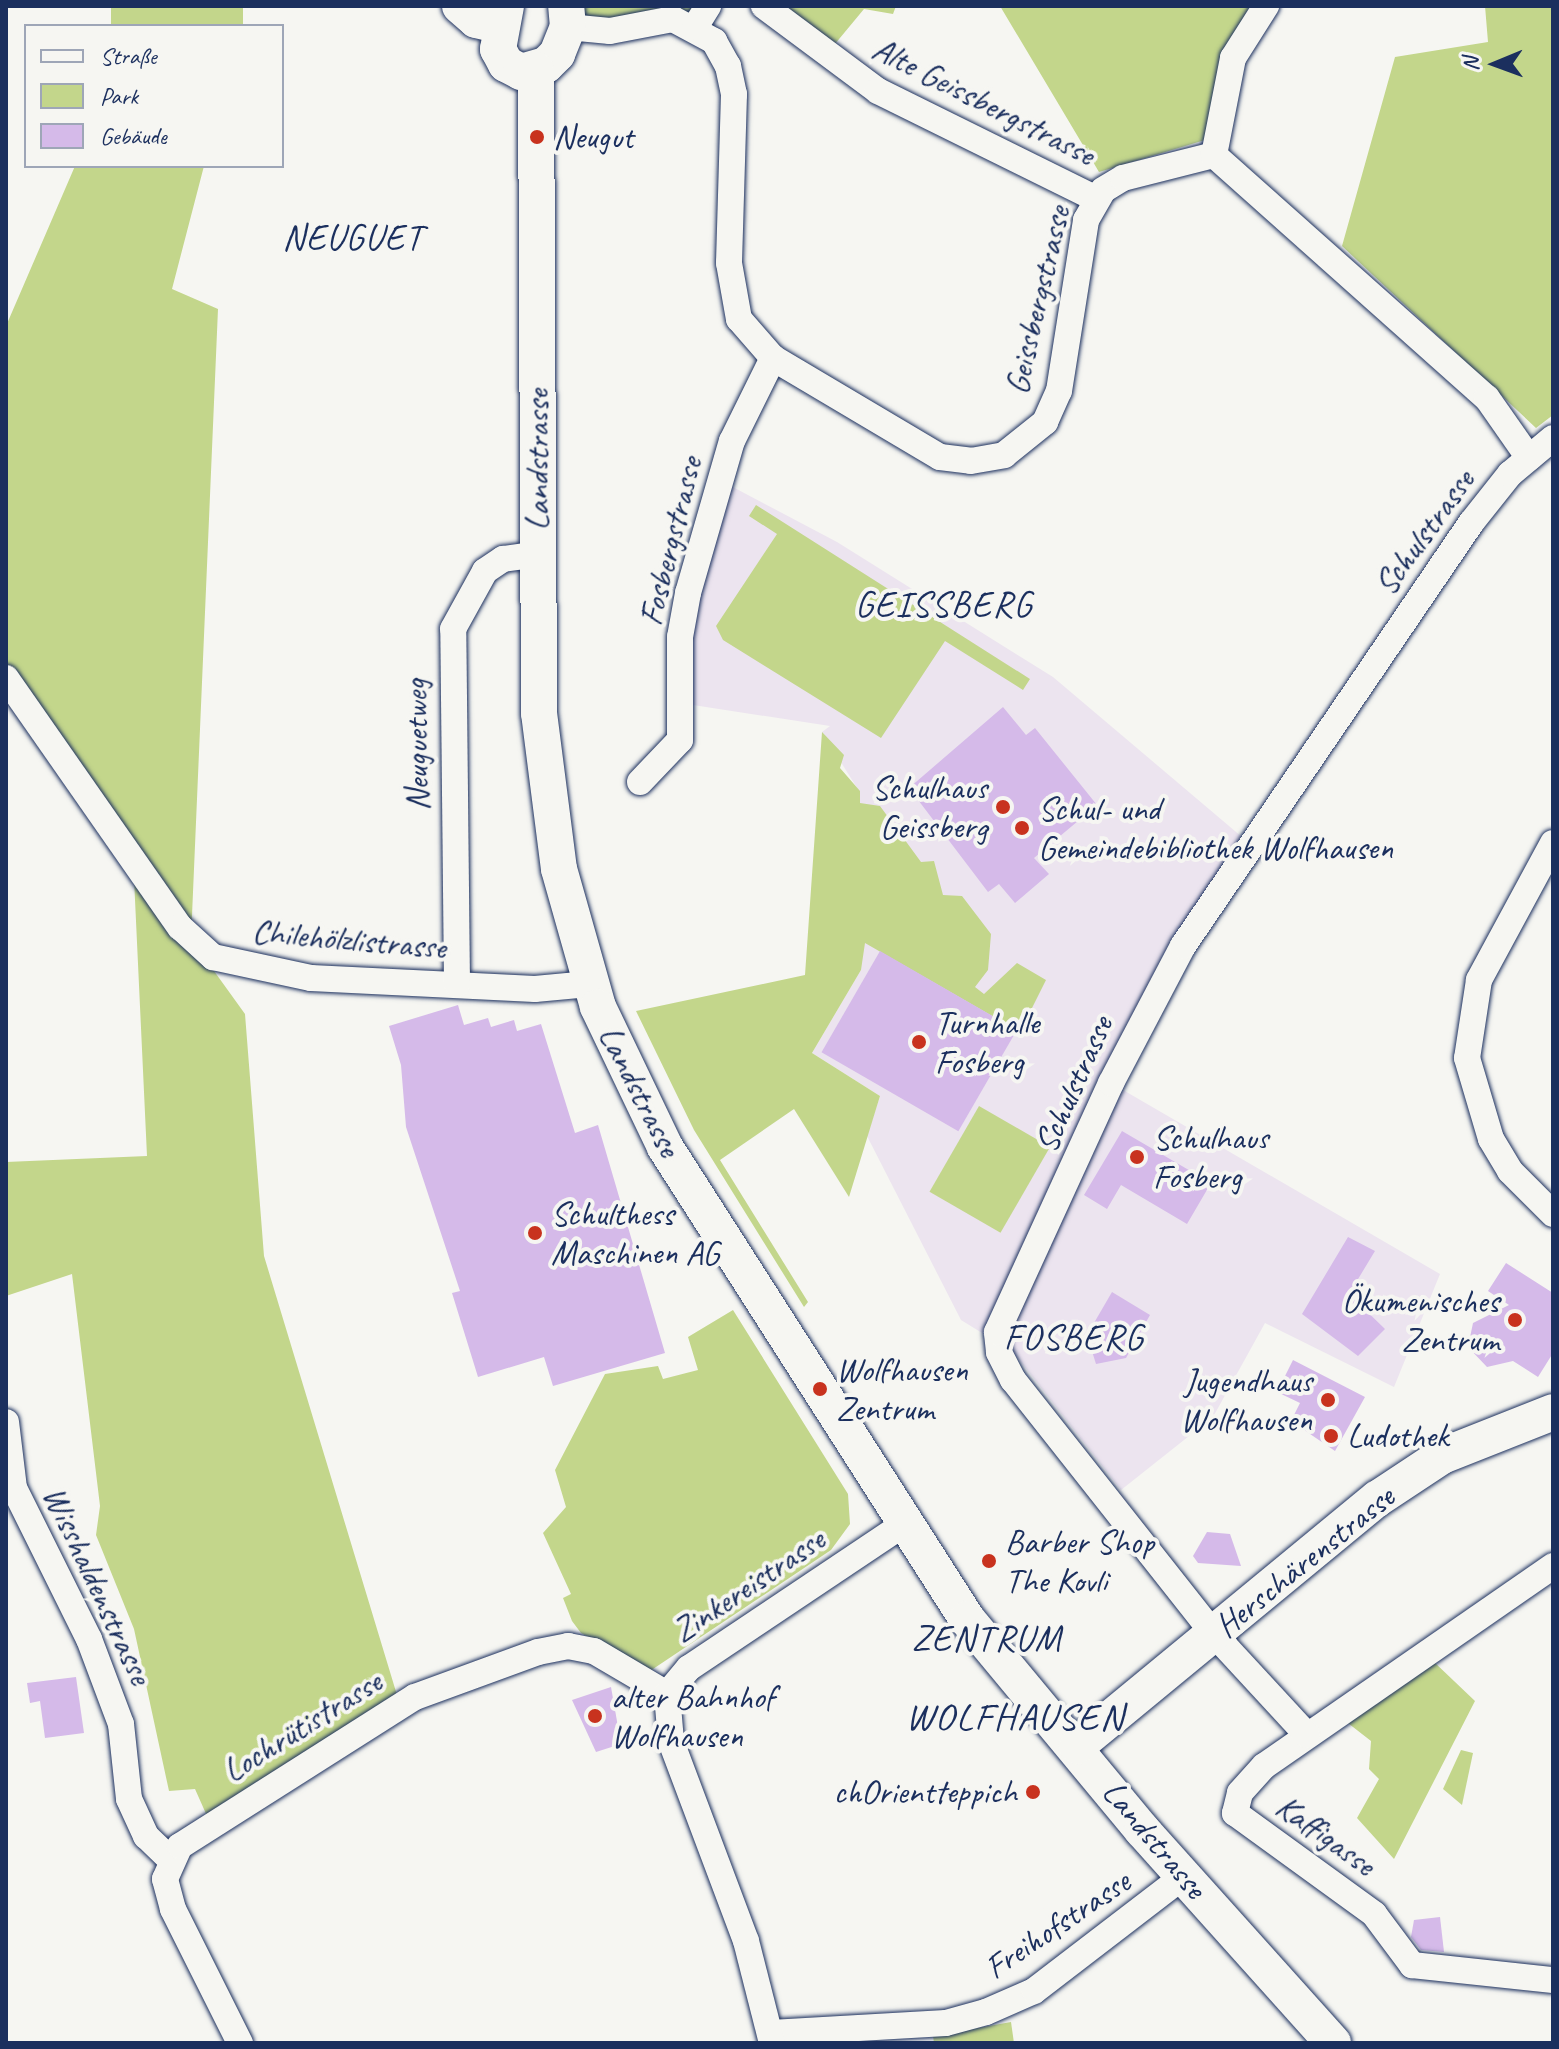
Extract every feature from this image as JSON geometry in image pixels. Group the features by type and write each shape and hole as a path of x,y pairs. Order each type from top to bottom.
{"main road":[{"path":"460,6 476,20 502,16 498,49 506,64 536,70 557,54 567,17"},
{"name":"Landstrasse","path":"536,70 537,554 544,776 566,902 589,984 625,1073 665,1147 787,1330 903,1525 1004,1668 1077,1746 1184,1876 1333,2043"},
{"name":"Herschärenstrasse","path":"1077,1746 1377,1499 1442,1456 1553,1412"}],"street":[{"name":"Alte Geissbergstrasse","path":"764,6 878,91 1097,199"},
{"path":"1266,6 1233,58 1214,155 1487,398 1529,458"},
{"name":"Geissbergstrasse","path":"567,17 610,31 662,18 702,16 722,53 732,81 734,307 773,358 940,457 971,461 1004,455 1045,422 1056,399 1083,234 1097,199 1123,178 1214,155"},
{"name":"Fosbergstrasse","path":"640,782 680,740 680,637 688,593 738,423 773,358"},
{"name":"Schulstrasse","path":"1307,1735 1213,1633 1013,1380 999,1352 997,1332 1158,987 1454,547 1529,458 1553,438"},
{"name":"Neuguetweg","path":"457,984 453,629 485,571 503,559 537,554"},
{"name":"Chilehölzlistrasse","path":"6,678 202,950 273,973 557,990 589,984"},
{"path":"1553,843 1479,980 1467,1058 1491,1139 1510,1171 1553,1214"},
{"name":"Wisshaldenstrasse","path":"6,1422 14,1488 89,1639 121,1724 129,1799 146,1836 170,1859"},
{"name":"Zinkereistrasse","path":"772,2038 746,1941 671,1741 667,1694 689,1668 903,1525"},
{"path":"1307,1735 1553,1566"},
{"name":"Lochrütistrasse","path":"170,1859 196,1836 415,1697 480,1671 552,1648 580,1647 667,1694"},
{"name":"Kaffigasse","path":"1307,1735 1264,1766 1240,1793 1235,1813 1374,1914 1412,1965 1553,1980"},
{"path":"170,1859 165,1879 173,1909 240,2043"},
{"name":"Freihofstrasse","path":"772,2038 946,2023 986,2012 1034,1991 1184,1876"}],"shaded area":[{"path":"729,485 837,542 1053,677 1242,837 1111,1083 1440,1274 1394,1387 1265,1323 1213,1417 1121,1490 1013,1352 961,1320 867,1136 880,1096 812,1053 861,970 859,791 822,732 830,726 693,705 689,660 697,609"}],"green space":[{"path":"111,6 243,6 243,24 111,24"},
{"path":"566,6 708,6 695,27 610,31"},
{"path":"770,6 896,6 893,14 864,9 825,56"},
{"path":"1000,6 1250,6 1225,50 1205,140 1099,172"},
{"path":"1485,6 1553,6 1553,415 1536,428 1342,246 1395,57 1488,42"},
{"path":"74,168 203,168 172,289 218,309 191,939 245,1014 264,1256 397,1695 207,1816 195,1789 169,1791 134,1629 96,1535 100,1506 72,1274 6,1296 6,1162 147,1156 133,857 6,693 6,326"},
{"path":"756,505 1030,679 1023,690 945,641 881,738 723,640 716,626 777,534 749,516"},
{"path":"822,732 844,755 840,768 860,791 860,803 880,806 921,862 934,861 943,895 962,896 991,934 988,970 975,987 984,994 1017,963 1046,980 1020,1032 865,943 861,970 812,1053 880,1096 849,1197 794,1109 720,1160 808,1302 804,1307 694,1130 636,1011 805,975"},
{"path":"979,1106 1050,1147 1001,1233 930,1192"},
{"path":"733,1310 848,1494 850,1524 831,1550 650,1671 581,1633 572,1621 563,1598 571,1594 543,1533 566,1507 555,1470 605,1374 658,1366 663,1379 698,1370 688,1337"},
{"path":"1433,1661 1475,1701 1394,1859 1357,1818 1379,1779 1369,1769 1371,1741 1344,1720"},
{"path":"1461,1750 1473,1753 1462,1805 1443,1789"},
{"path":"1011,2022 1014,2043 934,2043 933,2036"}],"building":[{"name":"Schulhaus Geissberg","path":"1003,707 1026,735 1035,728 1097,805 1034,858 1049,874 1015,903 999,884 988,892 909,788"},
{"name":"Turnhalle Fosberg","path":"880,951 1017,1030 958,1131 822,1052"},
{"name":"Schulthess Maschinen AG","path":"458,1005 464,1025 488,1018 491,1027 514,1020 517,1031 541,1024 575,1133 598,1125 665,1353 553,1386 544,1357 478,1377 452,1293 460,1291 406,1127 401,1065 389,1026"},
{"name":"Schulhaus Fosberg","path":"1122,1131 1211,1183 1187,1224 1121,1185 1107,1209 1084,1195"},
{"path":"1348,1237 1375,1251 1349,1294 1385,1329 1358,1356 1302,1314"},
{"name":"Ökumenisches Zentrum","path":"1506,1263 1553,1293 1553,1353 1538,1377 1513,1361 1487,1367 1468,1347 1473,1323 1509,1305 1488,1291"},
{"path":"1112,1292 1150,1315 1126,1358 1096,1364 1087,1335"},
{"name":"Jugendhaus Wolfhausen","path":"1293,1360 1365,1397 1335,1451 1291,1421 1300,1403 1277,1392"},
{"path":"1207,1532 1230,1534 1241,1566 1198,1563 1193,1556"},
{"path":"76,1677 84,1733 45,1738 40,1701 30,1703 27,1683"},
{"name":"alter Bahnhof Wolfhausen","path":"611,1687 621,1744 596,1752 572,1700"},
{"path":"1440,1917 1444,1952 1421,1950 1411,1937 1414,1920"}],"place":[{"name":"Neugut","path":"537,137"},
{"name":"Schulhaus Geissberg","path":"1003,807"},
{"name":"Schul- und Gemeindebibliothek Wolfhausen","path":"1022,828"},
{"name":"Turnhalle Fosberg","path":"919,1042"},
{"name":"Schulhaus Fosberg","path":"1137,1157"},
{"name":"Schulthess Maschinen AG","path":"535,1233"},
{"name":"Ökumenisches Zentrum","path":"1515,1320"},
{"name":"Wolfhausen Zentrum","path":"820,1389"},
{"name":"Jugendhaus Wolfhausen","path":"1328,1400"},
{"name":"Ludothek","path":"1331,1436"},
{"name":"Barber Shop The Kovli","path":"989,1561"},
{"name":"alter Bahnhof Wolfhausen","path":"595,1716"},
{"name":"chOrientteppich","path":"1033,1792"}],"district":[{"name":"NEUGUET","path":"353,238"},
{"name":"GEISSBERG","path":"944,605"},
{"name":"FOSBERG","path":"1074,1338"},
{"name":"ZENTRUM","path":"987,1639"},
{"name":"WOLFHAUSEN","path":"1015,1717"}]}
